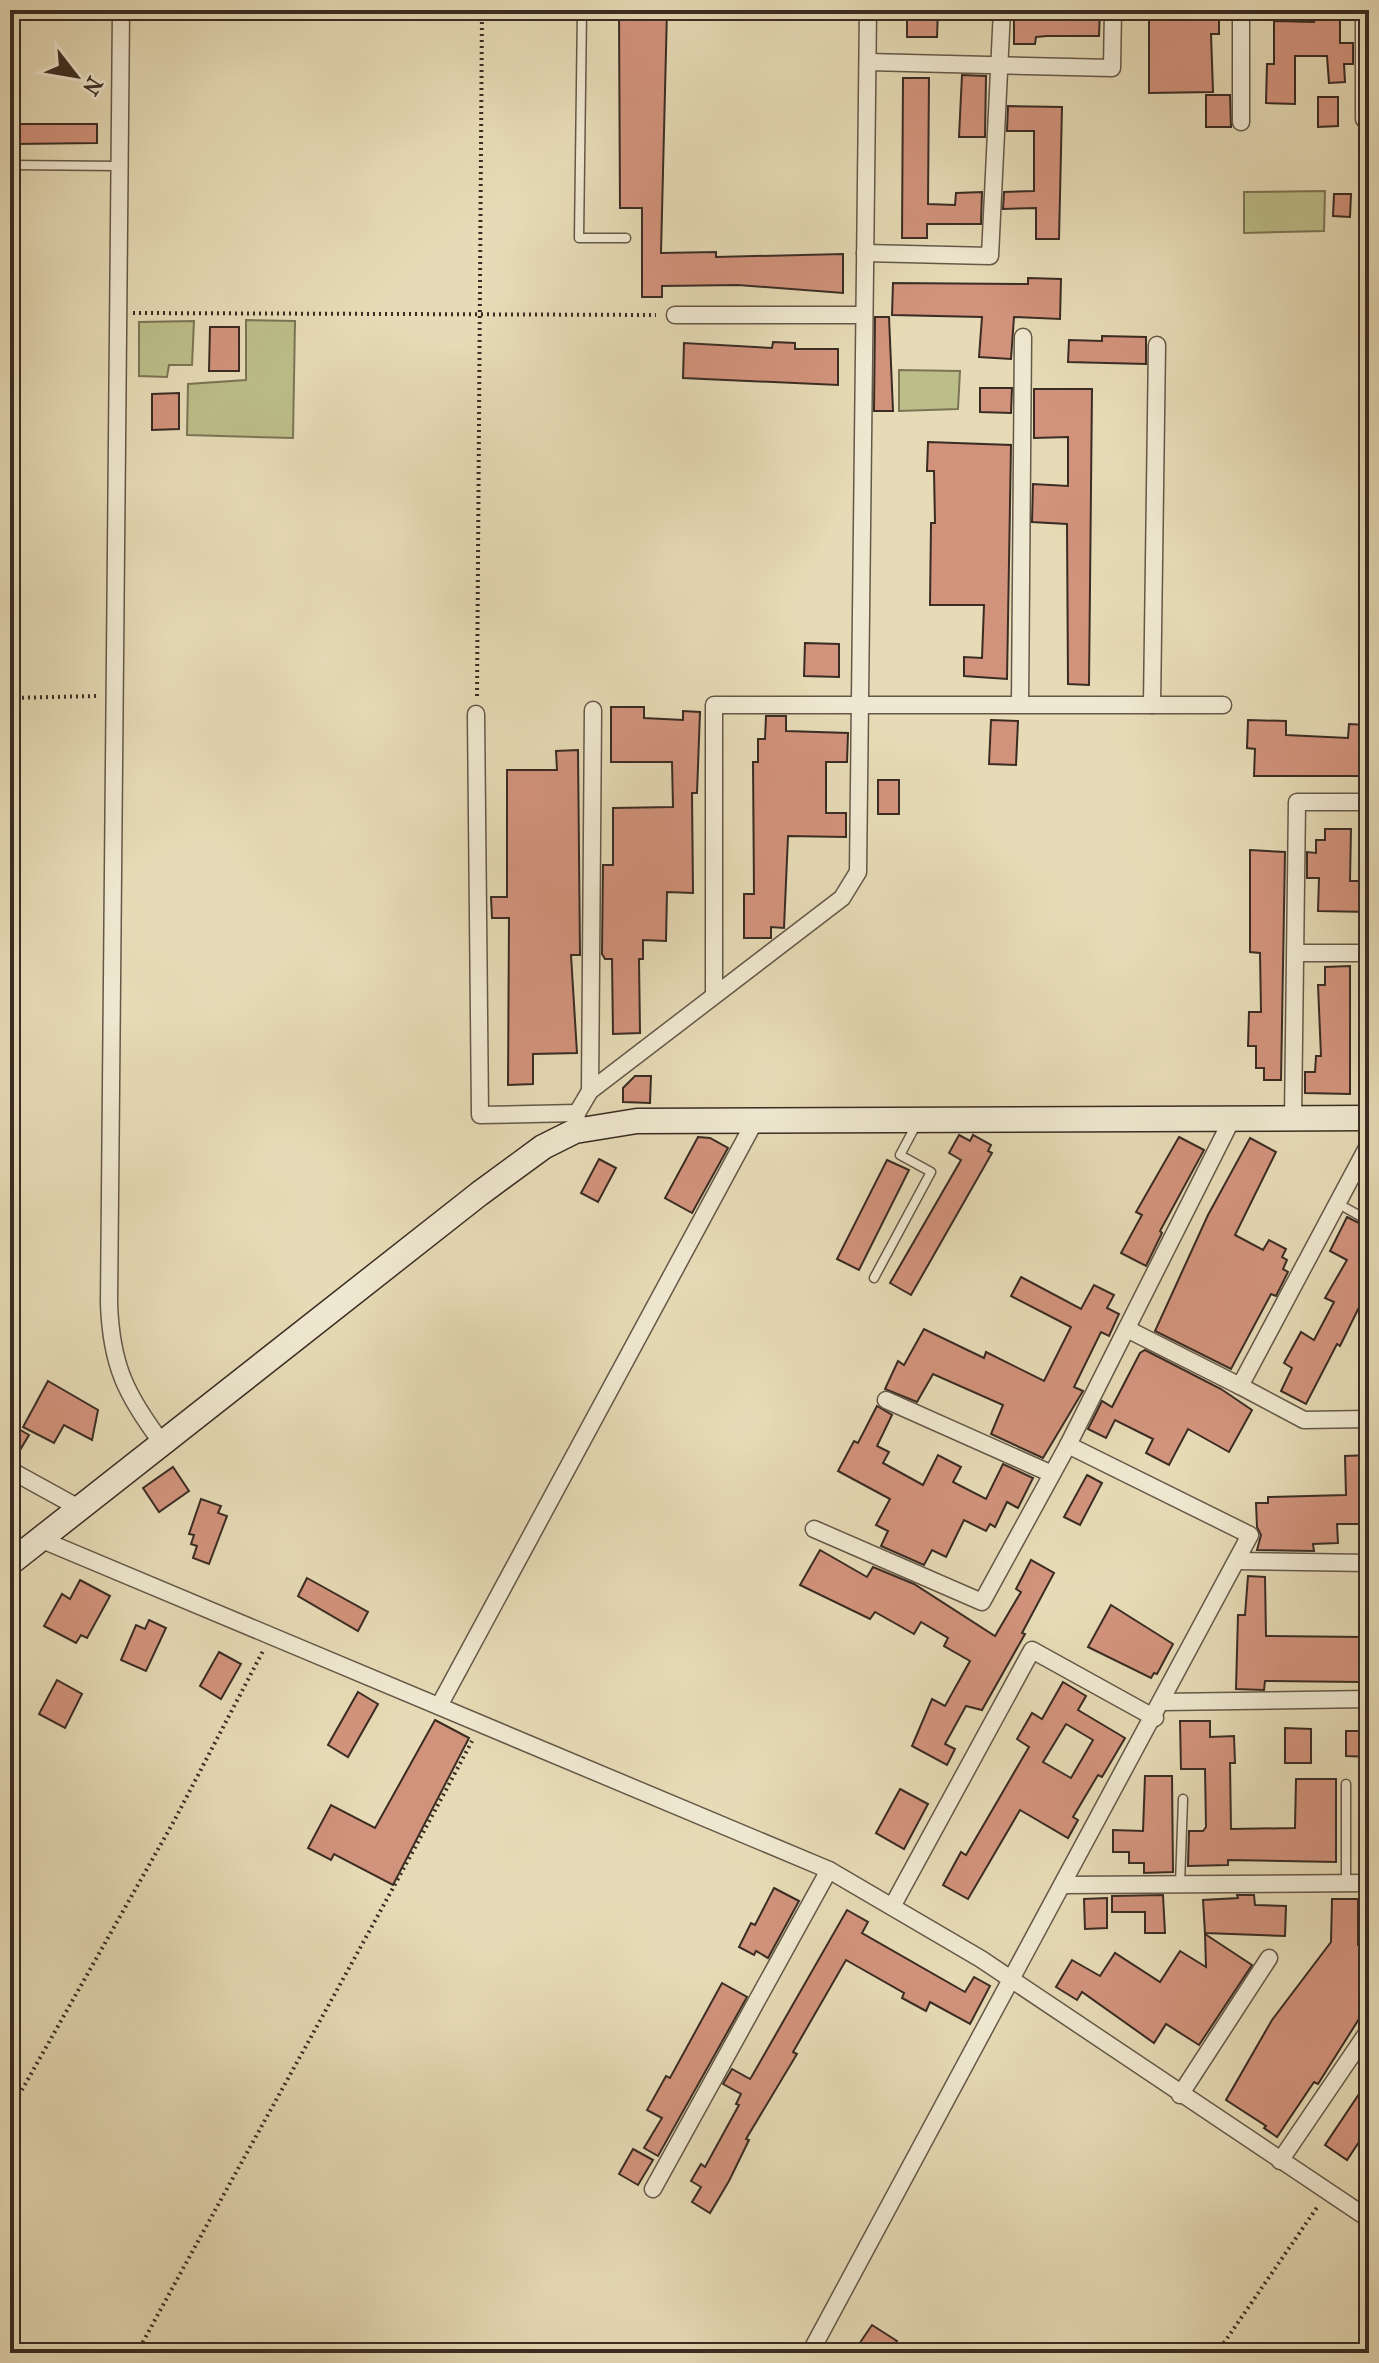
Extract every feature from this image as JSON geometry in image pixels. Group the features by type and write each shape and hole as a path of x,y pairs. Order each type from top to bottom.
{"street":[{"path":"121,10 110,1340 119,1374 133,1405 162,1443"},
{"path":"590,1091 842,898 858,872 868,10"},
{"path":"865,253 990,256 1002,10"},
{"path":"868,62 1112,68 1113,10"},
{"path":"1241,10 1241,122"},
{"path":"1364,10 1364,119"},
{"path":"675,315 863,315"},
{"path":"1020,704 1023,337"},
{"path":"1152,705 1157,345"},
{"path":"714,995 714,705 862,702 1223,705"},
{"path":"10,1563 479,1194 576,1122 590,1091 593,710"},
{"path":"476,714 480,1115 576,1122 1369,1118"},
{"path":"1293,1118 1297,802 1369,802"},
{"path":"1296,953 1369,953"},
{"path":"439,1706 755,1121"},
{"path":"814,1529 982,1602 1068,1445 1231,1121"},
{"path":"1240,1386 1369,1144"},
{"path":"1127,1329 1304,1420 1369,1419"},
{"path":"886,1400 1052,1474"},
{"path":"810,2353 1155,1718 1250,1535 1068,1445"},
{"path":"10,1470 79,1508"},
{"path":"40,1539 829,1870 893,1905 1013,1980 1369,2219"},
{"path":"1237,1561 1369,1563"},
{"path":"893,1905 1032,1650 1155,1718"},
{"path":"1162,1702 1369,1699"},
{"path":"653,2189 829,1870"},
{"path":"1062,1885 1369,1883"},
{"path":"1180,2095 1269,1958"},
{"path":"1280,2161 1369,2030"}],"lane":[{"path":"582,10 579,238 626,238"},
{"path":"10,165 120,166"},
{"path":"874,1278 931,1172 900,1155 918,1121"},
{"path":"1337,1203 1369,1221"},
{"path":"1346,1784 1346,1883"},
{"path":"1180,1884 1183,1799"}],"path":[{"path":"476,714 482,315 482,10"},
{"path":"118,313 675,315"},
{"path":"10,698 113,696"},
{"path":"10,2111 174,1821 270,1637"},
{"path":"137,2353 268,2111 358,1956 480,1724"},
{"path":"1217,2353 1327,2192"}],"green space":[{"path":"1325,191 1324,231 1244,233 1244,192"},
{"path":"246,320 295,321 293,438 187,435 188,384 246,380"},
{"path":"194,321 192,365 169,365 167,377 139,376 139,322"},
{"path":"899,370 960,371 958,409 899,411"}],"building":[{"path":"619,10 667,10 661,253 716,252 716,257 843,254 843,293 738,285 662,286 662,297 642,297 642,208 620,208"},
{"path":"907,10 938,10 937,37 907,37"},
{"path":"1014,10 1100,10 1099,36 1036,37 1035,44 1014,44"},
{"path":"1219,10 1219,34 1211,34 1213,92 1149,93 1149,13"},
{"path":"1314,10 1340,10 1340,43 1353,43 1353,64 1344,64 1345,82 1329,83 1327,56 1295,56 1295,104 1266,103 1267,64 1274,64 1274,21 1314,22"},
{"path":"962,75 986,76 985,137 959,137"},
{"path":"903,78 929,78 928,204 955,205 956,193 982,192 981,224 927,224 927,238 902,238"},
{"path":"1206,95 1230,95 1231,127 1206,127"},
{"path":"1318,97 1338,97 1338,126 1318,127"},
{"path":"1008,106 1062,107 1059,239 1036,239 1036,208 1003,209 1004,192 1034,191 1034,131 1007,131"},
{"path":"15,124 97,124 97,143 15,144"},
{"path":"1334,194 1351,194 1350,217 1333,216"},
{"path":"1028,278 1061,279 1060,319 1014,317 1011,359 979,357 982,317 892,315 893,283 1028,284"},
{"path":"875,317 889,317 893,411 874,411"},
{"path":"210,327 239,327 239,371 209,371"},
{"path":"1102,336 1146,337 1146,364 1068,362 1069,340 1102,341"},
{"path":"773,342 795,343 795,349 838,349 838,385 683,378 684,343 772,348"},
{"path":"980,388 1012,388 1011,413 980,412"},
{"path":"1034,389 1092,389 1089,685 1068,684 1067,524 1032,522 1033,484 1068,486 1068,437 1034,438"},
{"path":"179,393 179,429 152,430 152,394"},
{"path":"928,442 1011,445 1007,679 964,676 964,657 982,658 984,605 930,605 931,523 935,523 934,471 927,471"},
{"path":"805,643 839,644 839,677 804,676"},
{"path":"611,707 644,707 644,718 683,720 683,711 700,712 697,793 692,793 693,893 667,892 666,941 643,940 643,959 639,959 640,1033 613,1034 612,959 605,959 602,954 603,865 613,865 613,808 673,807 672,762 611,762"},
{"path":"766,716 786,716 786,731 848,733 847,762 826,762 826,813 846,813 846,837 788,836 784,928 771,927 771,938 744,938 744,894 754,894 753,762 758,762 758,739 765,739"},
{"path":"991,720 1018,721 1016,765 989,764"},
{"path":"1248,720 1286,721 1286,735 1348,738 1349,724 1369,725 1369,776 1254,776 1255,749 1247,748"},
{"path":"578,750 580,955 571,955 577,1053 533,1054 533,1084 508,1085 509,918 492,918 491,897 507,897 507,770 557,770 556,751"},
{"path":"878,780 899,780 899,814 878,814"},
{"path":"1325,829 1351,829 1350,881 1369,881 1369,912 1318,911 1319,878 1307,878 1307,852 1316,853 1316,840 1325,840"},
{"path":"1250,850 1285,852 1281,1080 1264,1080 1264,1068 1256,1068 1256,1046 1248,1046 1249,1012 1261,1012 1260,953 1250,952"},
{"path":"1350,966 1350,1094 1305,1093 1305,1072 1315,1072 1316,1056 1321,1056 1318,985 1325,985 1325,967"},
{"path":"635,1076 651,1076 650,1103 623,1102 623,1088"},
{"path":"959,1135 970,1141 973,1135 991,1145 988,1151 992,1153 911,1295 890,1283 961,1160 949,1153"},
{"path":"698,1137 710,1138 728,1148 692,1213 665,1198"},
{"path":"1179,1137 1204,1150 1160,1231 1162,1233 1146,1266 1121,1253 1142,1215 1136,1212"},
{"path":"1250,1138 1276,1152 1235,1235 1263,1250 1269,1240 1286,1249 1282,1257 1287,1260 1283,1269 1288,1272 1276,1296 1271,1294 1231,1369 1155,1331 1208,1215"},
{"path":"599,1159 616,1168 598,1202 581,1193"},
{"path":"887,1160 909,1170 859,1270 837,1259"},
{"path":"1347,1217 1369,1228 1369,1287 1340,1346 1337,1344 1306,1404 1281,1391 1292,1368 1284,1363 1301,1332 1314,1340 1334,1302 1325,1298 1347,1260 1330,1251"},
{"path":"1021,1277 1081,1309 1094,1285 1114,1295 1107,1308 1119,1314 1109,1336 1101,1332 1074,1387 1083,1391 1043,1458 991,1434 1003,1405 933,1374 917,1402 885,1389 898,1361 904,1365 924,1329 984,1358 986,1352 1044,1381 1071,1327 1011,1296"},
{"path":"1145,1350 1221,1389 1252,1410 1229,1452 1188,1429 1169,1465 1146,1453 1153,1439 1115,1420 1106,1438 1088,1429 1102,1401 1112,1407 1140,1353"},
{"path":"48,1381 98,1410 92,1440 64,1425 54,1443 23,1427"},
{"path":"877,1406 892,1415 877,1446 889,1452 883,1463 923,1485 938,1455 961,1467 953,1482 986,1499 1003,1464 1033,1478 1018,1508 1007,1502 995,1527 990,1524 986,1531 964,1520 946,1557 932,1550 924,1565 881,1546 888,1531 876,1525 890,1499 838,1471 854,1441 858,1443"},
{"path":"10,1424 29,1435 14,1460 10,1459"},
{"path":"1369,1455 1369,1524 1337,1524 1338,1543 1313,1544 1314,1551 1257,1550 1261,1535 1257,1527 1256,1503 1268,1503 1268,1497 1346,1495 1345,1456"},
{"path":"173,1467 189,1491 159,1512 143,1488"},
{"path":"1087,1475 1102,1483 1080,1525 1064,1517"},
{"path":"201,1499 221,1506 218,1513 227,1516 209,1564 193,1558 197,1546 191,1544 194,1535 189,1534"},
{"path":"820,1550 867,1577 873,1567 914,1584 995,1636 1021,1592 1016,1589 1031,1560 1054,1573 1022,1633 1025,1634 982,1710 966,1706 945,1744 955,1749 947,1765 912,1746 932,1699 945,1706 970,1661 944,1646 948,1638 921,1622 914,1634 875,1612 870,1619 800,1585"},
{"path":"1248,1576 1265,1577 1266,1636 1362,1637 1360,1682 1265,1681 1264,1690 1236,1689 1238,1615 1245,1615"},
{"path":"307,1578 368,1612 358,1631 298,1596"},
{"path":"80,1580 110,1596 87,1638 81,1635 76,1643 44,1626 62,1594 70,1599"},
{"path":"1111,1605 1173,1644 1157,1674 1154,1673 1151,1678 1088,1647"},
{"path":"149,1620 166,1628 146,1671 121,1660 136,1625 145,1629"},
{"path":"219,1652 241,1664 221,1699 200,1686"},
{"path":"57,1680 82,1694 65,1728 39,1714"},
{"path":"1063,1682 1086,1696 1078,1710 1125,1738 1073,1817 1078,1820 1068,1838 1020,1810 968,1899 943,1885 961,1852 966,1855 1029,1747 1017,1739 1032,1713 1042,1719","holes":["1066,1724 1093,1740 1071,1778 1043,1762"]},
{"path":"358,1692 378,1704 348,1757 328,1745"},
{"path":"435,1720 469,1738 393,1885 334,1854 331,1860 308,1848 331,1805 375,1828"},
{"path":"1180,1721 1210,1721 1210,1737 1234,1736 1235,1763 1230,1763 1231,1829 1295,1828 1296,1779 1336,1779 1336,1862 1228,1860 1228,1865 1188,1866 1189,1831 1203,1831 1206,1827 1205,1769 1181,1769"},
{"path":"1285,1728 1311,1729 1311,1763 1285,1763"},
{"path":"1346,1731 1369,1731 1369,1757 1346,1756"},
{"path":"1145,1776 1172,1776 1173,1872 1144,1873 1144,1863 1129,1863 1129,1852 1113,1852 1113,1830 1143,1831"},
{"path":"900,1789 928,1804 904,1849 876,1833"},
{"path":"774,1888 799,1901 768,1958 739,1947 751,1923 755,1925"},
{"path":"1163,1895 1165,1933 1145,1933 1145,1912 1112,1912 1112,1896"},
{"path":"1237,1895 1254,1895 1255,1905 1286,1906 1285,1936 1205,1933 1203,1900 1238,1898"},
{"path":"1107,1898 1107,1928 1085,1929 1084,1899"},
{"path":"1332,1899 1358,1899 1358,1945 1369,1952 1369,2003 1318,2084 1314,2082 1277,2137 1264,2128 1266,2126 1226,2100 1272,2020 1331,1942"},
{"path":"847,1910 868,1922 862,1933 965,1992 974,1977 990,1986 970,2024 930,2002 926,2011 902,1998 904,1993 846,1960 793,2052 797,2054 746,2139 749,2140 710,2213 692,2202 701,2187 691,2181 701,2164 705,2167 739,2105 736,2104 741,2094 723,2084 732,2069 750,2079"},
{"path":"1205,1934 1252,1965 1199,2045 1166,2024 1154,2043 1082,1992 1077,2000 1056,1987 1072,1960 1100,1976 1115,1953 1160,1982 1180,1951 1206,1967"},
{"path":"722,1983 747,1997 658,2156 644,2148 662,2118 647,2110 666,2076 670,2078"},
{"path":"1369,2079 1369,2127 1347,2160 1325,2145"},
{"path":"633,2149 653,2160 638,2185 619,2174"},
{"path":"872,2325 897,2341 889,2353 853,2353"}]}
